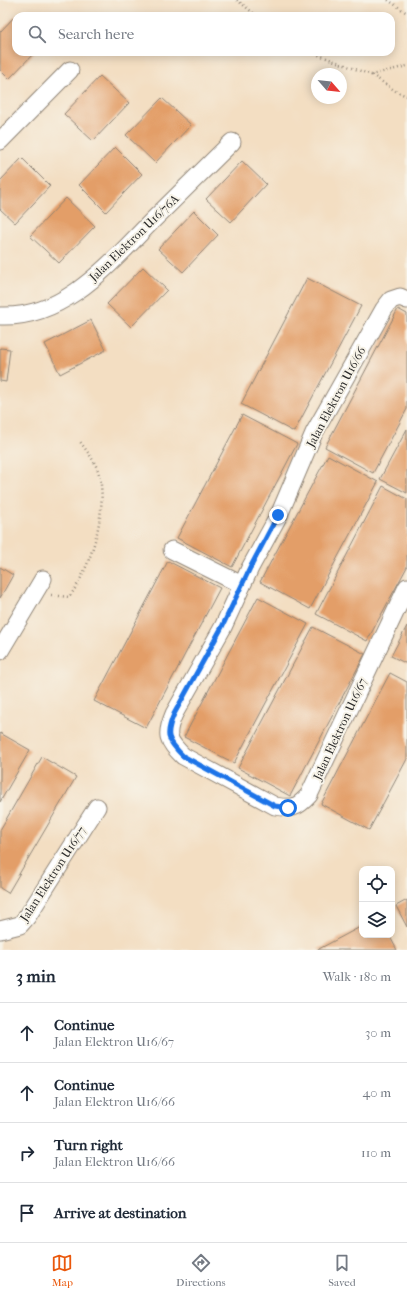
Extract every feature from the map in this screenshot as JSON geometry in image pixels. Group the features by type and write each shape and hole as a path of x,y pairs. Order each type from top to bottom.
{"street":[{"path":"0,140 70,70"},
{"name":"Jalan Elektron U16/76A","path":"0,316 37,312 55,304 79,290 106,268 232,142"},
{"name":"Jalan Elektron U16/66","path":"236,784 183,756 168,738 168,727 222,627 278,515 314,433 390,300 400,297 407,300"},
{"path":"172,550 242,585"},
{"path":"0,651 39,586"},
{"name":"Jalan Elektron U16/67","path":"236,784 275,806 288,808 299,806 309,795 407,587"},
{"name":"Jalan Elektron U16/77","path":"0,930 20,925 27,917 97,807"}],"path":[{"path":"237,0 252,12"},
{"path":"388,0 407,13"},
{"path":"322,56 371,74 397,92 407,96"},
{"path":"371,74 407,66"},
{"path":"39,586 69,597 78,586 92,555 103,498 97,467 80,440"}],"building":[{"path":"12,19 12,56 31,56 9,79 0,70 0,32"},
{"path":"100,76 129,103 93,141 64,114"},
{"path":"162,98 191,125 155,163 126,135"},
{"path":"115,147 142,174 106,212 79,185"},
{"path":"22,158 50,186 15,223 0,209 0,181"},
{"path":"242,161 266,184 231,222 206,199"},
{"path":"66,198 95,226 59,263 30,236"},
{"path":"194,211 218,235 183,272 158,249"},
{"path":"143,267 167,290 131,327 107,304"},
{"path":"307,278 361,306 294,432 241,404"},
{"path":"398,309 407,314 407,409 373,473 325,447"},
{"path":"91,320 106,350 60,374 45,344"},
{"path":"0,348 10,349 6,382 0,381"},
{"path":"242,415 297,444 232,567 177,538"},
{"path":"407,429 407,493 380,479"},
{"path":"328,455 378,482 310,609 260,582"},
{"path":"383,486 407,499 407,567 367,641 316,614"},
{"path":"168,561 220,588 146,728 94,701"},
{"path":"0,567 13,575 0,598"},
{"path":"258,597 308,624 234,763 184,737"},
{"path":"407,626 407,664 391,656"},
{"path":"313,627 365,654 290,796 238,768"},
{"path":"390,673 407,682 407,759 369,830 321,804"},
{"path":"0,733 30,750 0,802"},
{"path":"42,757 76,777 8,893 0,888 0,830"},
{"path":"407,900 407,927 396,906"},
{"path":"359,928 359,938 391,938 397,950 317,950"}],"route":[{"path":"278,515 250,568 222,627 174,714 168,727 168,738 183,756 275,806 288,808"}]}
